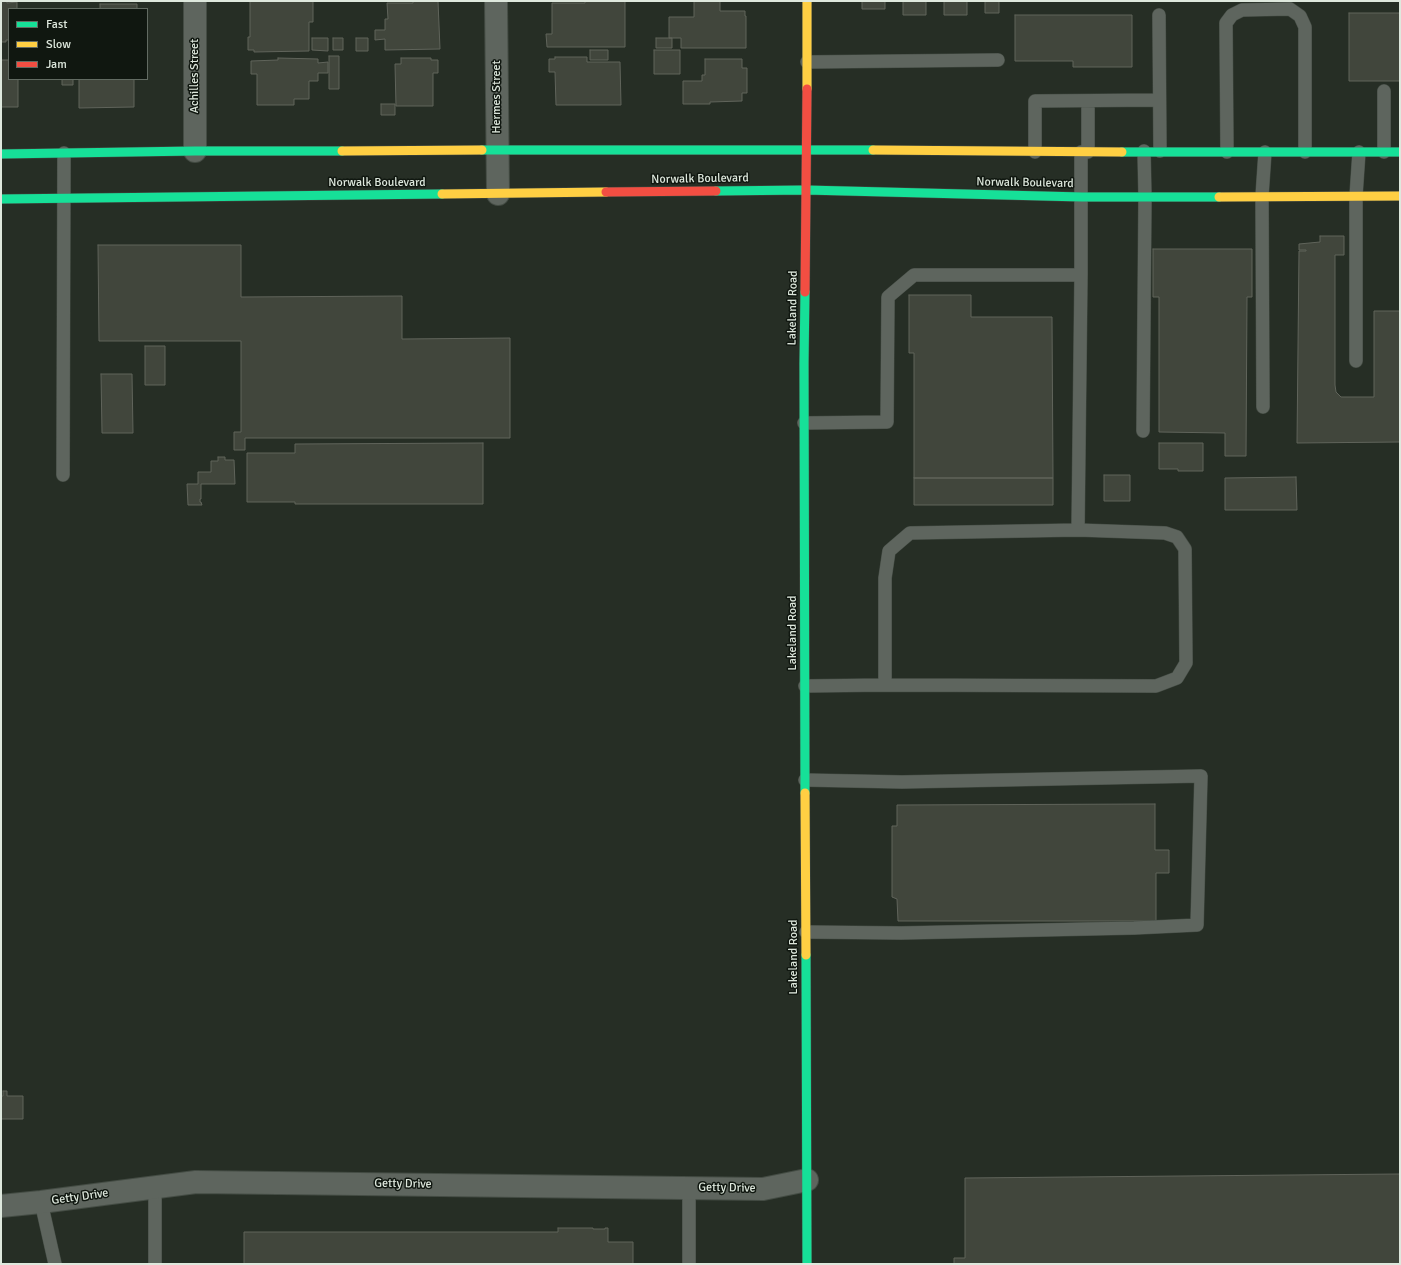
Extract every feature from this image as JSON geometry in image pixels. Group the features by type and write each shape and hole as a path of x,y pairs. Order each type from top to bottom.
{"main road":[{"name":"Lakeland Road","path":"807,1 804,423 807,1264"},
{"path":"1,154 196,151 807,149 1035,152 1400,152"},
{"name":"Norwalk Boulevard","path":"1,199 806,190 1082,196 1400,196"}],"street":[{"name":"Achilles Street","path":"195,1 196,151"},
{"name":"Hermes Street","path":"496,1 498,194"},
{"name":"Getty Drive","path":"1,1206 196,1182 763,1189 806,1180"}],"lane":[{"path":"1227,152 1226,23 1232,14 1242,10 1290,9 1300,16 1305,27 1305,152"},
{"path":"1160,15 1160,151"},
{"path":"807,62 998,60"},
{"path":"1384,92 1384,152"},
{"path":"1035,152 1035,101 1160,100"},
{"path":"1078,530 1082,196 1088,101"},
{"path":"1143,431 1144,151"},
{"path":"1263,407 1262,196 1265,152"},
{"path":"1356,361 1356,196 1359,152"},
{"path":"63,475 64,153"},
{"path":"804,423 887,422 888,297 914,275 1081,274"},
{"path":"805,686 1156,686 1177,678 1186,664 1185,549 1177,537 1165,533 1078,530 910,533 889,551 885,578 885,685"},
{"path":"805,780 902,782 1201,776 1197,924 1134,928 900,933 806,932"},
{"path":"155,1187 155,1264"},
{"path":"689,1188 689,1264"},
{"path":"41,1202 55,1264"}],"building":[{"path":"1,1 7,1 7,3 17,2 17,8 8,8 8,40 6,40 6,42 1,42"},
{"path":"250,1 313,1 313,22 309,22 309,51 254,52 254,50 248,50 248,37 250,37"},
{"path":"413,1 438,1 440,49 385,50 385,39 375,40 375,30 385,30 385,19 388,19 387,3 413,3"},
{"path":"585,1 625,1 625,47 547,47 546,34 552,34 552,3 585,3"},
{"path":"694,1 720,1 720,11 745,11 746,48 681,48 681,38 669,38 669,17 694,17"},
{"path":"862,1 885,1 885,9 862,9"},
{"path":"903,1 926,1 926,15 903,15"},
{"path":"944,1 967,1 967,15 944,15"},
{"path":"985,1 999,1 999,13 985,13"},
{"path":"100,4 137,4 137,8 100,8"},
{"path":"1349,13 1400,13 1400,81 1349,81"},
{"path":"1015,15 1132,15 1132,67 1073,67 1073,61 1015,61"},
{"path":"312,38 328,38 328,51 312,50"},
{"path":"333,38 343,38 343,50 333,50"},
{"path":"356,38 368,38 368,51 356,51"},
{"path":"656,38 672,38 672,48 656,48"},
{"path":"590,50 608,50 608,60 590,60"},
{"path":"654,50 680,50 680,74 654,74"},
{"path":"329,56 339,56 339,89 329,89"},
{"path":"555,57 587,57 587,62 620,62 621,105 556,105 555,72 549,72 549,59 555,59"},
{"path":"278,58 318,59 318,63 328,62 328,73 318,73 318,81 309,81 309,99 294,99 294,105 257,105 257,74 251,74 251,61 278,60"},
{"path":"401,58 431,58 431,60 438,60 438,73 433,73 433,106 396,106 395,64 401,64"},
{"path":"705,59 742,59 742,68 747,68 747,93 742,93 742,101 710,102 710,104 683,104 683,81 702,81 702,75 705,75"},
{"path":"1,60 8,60 8,80 18,80 18,107 1,107"},
{"path":"62,80 73,80 73,85 62,85"},
{"path":"79,80 134,80 134,107 79,108"},
{"path":"381,104 395,104 395,115 381,115"},
{"path":"1320,236 1344,236 1344,255 1335,255 1335,385 1336,392 1341,397 1374,397 1374,311 1400,311 1400,442 1297,443 1299,251 1306,251 1299,250 1299,244 1320,242"},
{"path":"98,245 241,245 241,297 402,296 402,339 510,338 510,438 245,438 245,450 234,450 234,432 241,432 241,341 99,341"},
{"path":"1153,249 1252,249 1252,297 1247,297 1246,456 1225,456 1225,433 1159,432 1159,297 1153,297"},
{"path":"909,295 971,295 971,317 1052,317 1053,478 914,478 914,353 909,353"},
{"path":"145,346 165,346 165,385 145,385"},
{"path":"101,374 132,374 133,433 102,433"},
{"path":"483,443 483,504 295,504 295,502 247,502 247,453 295,453 295,444"},
{"path":"1159,443 1203,443 1203,471 1159,469"},
{"path":"218,457 225,457 225,460 234,460 235,484 201,484 200,502 202,505 188,505 187,484 198,484 198,472 211,472 211,461 218,461"},
{"path":"1104,475 1130,475 1130,501 1104,501"},
{"path":"1296,477 1297,510 1225,510 1225,478"},
{"path":"914,478 1053,478 1053,505 914,505"},
{"path":"1155,804 1155,850 1169,850 1169,873 1156,873 1156,921 898,921 897,899 892,897 892,826 897,826 897,805"},
{"path":"3,1091 7,1091 7,1096 23,1096 23,1119 1,1119 1,1096 3,1096"},
{"path":"1400,1174 1400,1264 954,1264 954,1258 965,1258 965,1178"},
{"path":"558,1228 608,1228 608,1242 633,1242 633,1264 244,1264 244,1232 558,1232"}],"traffic: fast":[{"path":"482,150 873,150"},
{"path":"1,154 195,151 342,151"},
{"path":"1122,152 1400,152"},
{"path":"716,191 806,190 1082,197 1219,197"},
{"path":"1,199 442,194"},
{"path":"805,292 805,793"},
{"path":"806,955 807,1264"}],"traffic: slow":[{"path":"807,1 807,89"},
{"path":"342,151 482,150"},
{"path":"873,150 1122,152"},
{"path":"442,194 606,192"},
{"path":"1219,197 1400,196"},
{"path":"805,793 806,955"}],"traffic: jam":[{"path":"805,292 807,89"},
{"path":"606,192 716,191"}]}
